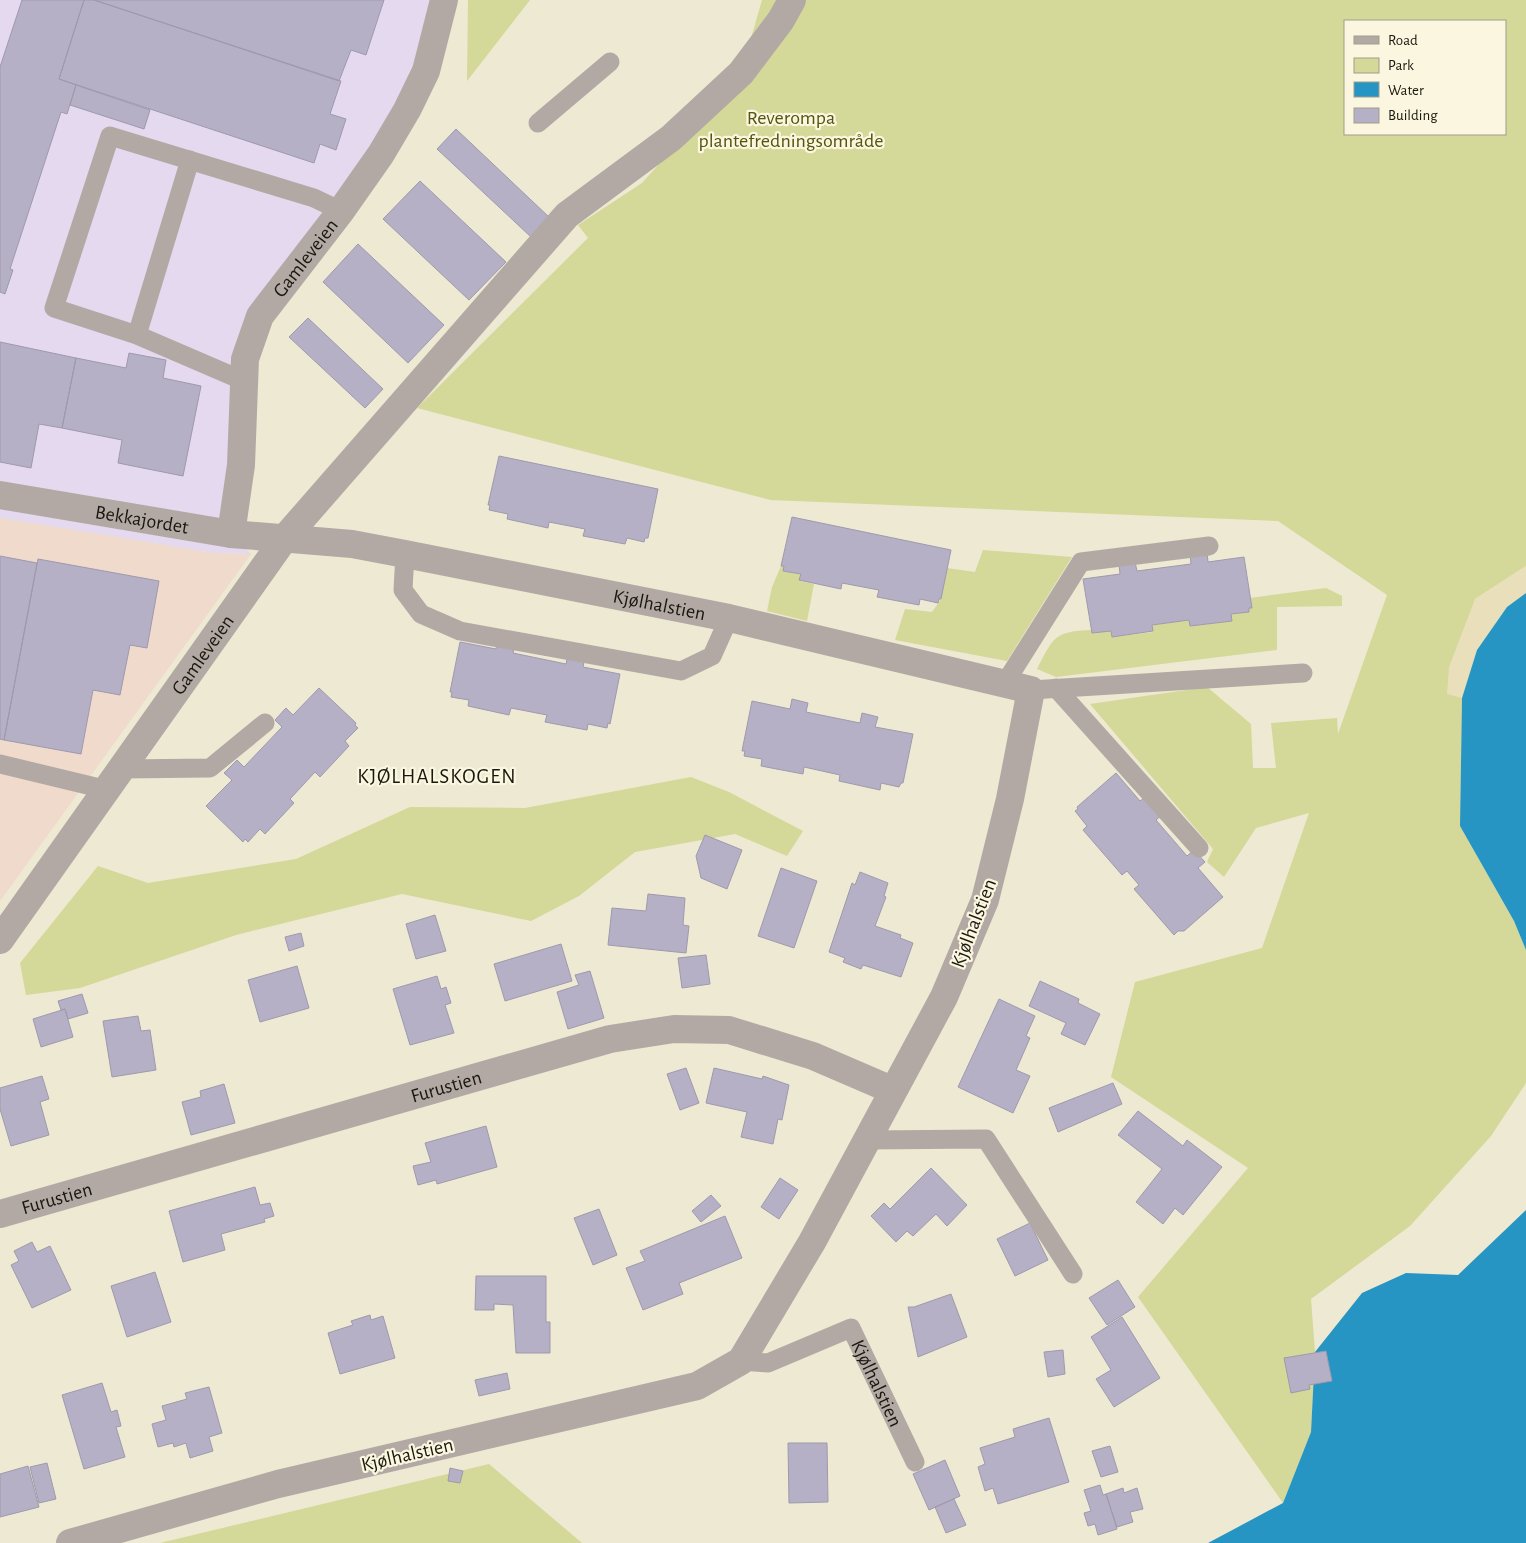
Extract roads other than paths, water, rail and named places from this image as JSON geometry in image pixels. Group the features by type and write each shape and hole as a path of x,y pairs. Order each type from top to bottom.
{"street":[{"name":"Gamleveien","path":"230,534 241,465 245,359 260,316 341,212 381,154 407,110 426,71 444,0"},
{"name":"Gamleveien","path":"0,940 284,540 567,215 671,138 741,73 781,20 792,0"},
{"name":"Bekkajordet","path":"0,495 230,534 284,540"},
{"name":"Kjølhalstien","path":"70,1543 278,1484 697,1386 741,1361 812,1242 868,1140 892,1090 944,997 986,900 1010,799 1031,687 729,618 405,554 352,544 284,540"},
{"name":"Furustien","path":"0,1214 610,1039 674,1029 729,1030 812,1056 892,1090"}],"lane":[{"path":"538,123 610,62"},
{"path":"244,381 137,335 54,308 110,136 314,198 341,212"},
{"path":"137,335 190,160"},
{"path":"1199,848 1031,687 1081,562 1209,546"},
{"path":"405,554 403,590 421,614 460,631 682,671 712,656 729,618"},
{"name":"Kjølhalstien","path":"1031,687 1303,673"},
{"path":"0,764 115,779 210,768 265,723"},
{"path":"868,1140 986,1139 1073,1274"},
{"name":"Kjølhalstien","path":"741,1361 768,1363 851,1328 915,1462"}],"water":[{"path":"1526,593 1526,950 1514,921 1460,826 1462,698 1477,650 1507,607"},
{"path":"1526,1210 1526,1543 1208,1543 1283,1503 1311,1432 1315,1352 1362,1293 1406,1273 1458,1275"}],"district":[{"name":"KJØLHALSKOGEN","path":"437,776"}],"park label":[{"name":"Reverompa plantefredningsområde","path":"791,128"}]}
